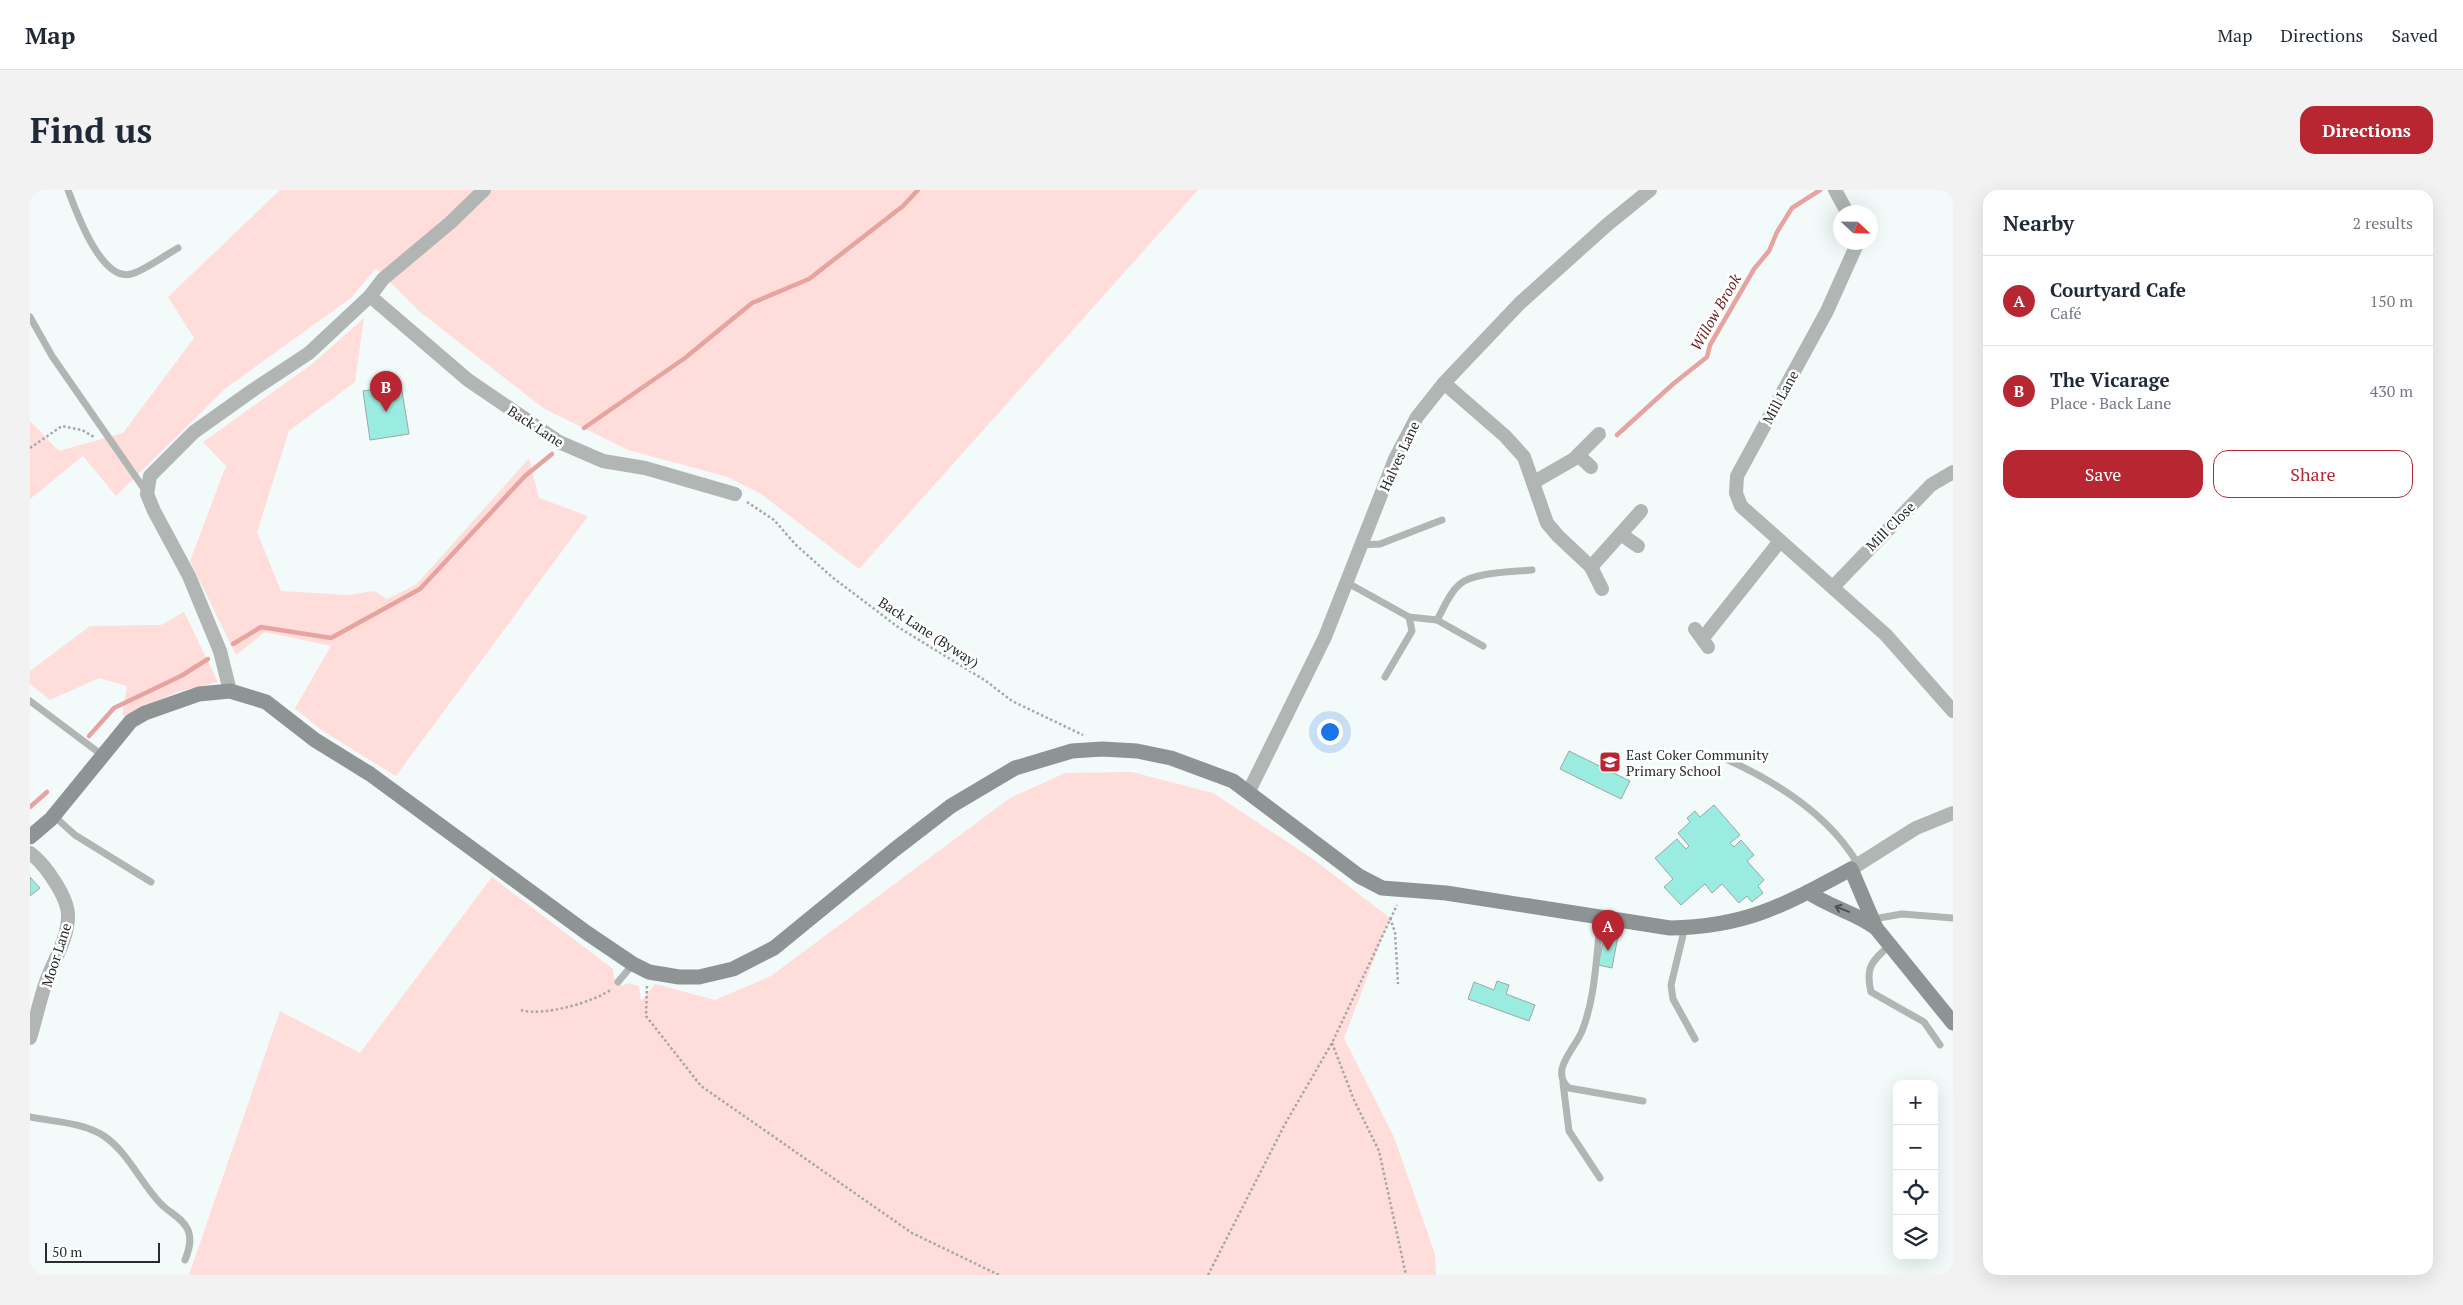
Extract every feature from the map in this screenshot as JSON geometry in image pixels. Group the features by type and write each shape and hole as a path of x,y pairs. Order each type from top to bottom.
{"street":[{"path":"230,691 220,651 196,593 173,543 154,511 147,494 150,476 188,437 253,390 309,353 370,296 383,279 451,222 484,190"},
{"name":"Halves Lane","path":"1249,792 1325,637 1395,459 1417,417 1444,383 1520,304 1608,224 1650,190"},
{"path":"1835,190 1843,205"},
{"name":"Mill Lane","path":"1855,250 1828,311 1737,476 1736,493 1741,506 1886,635 1953,711"},
{"name":"Back Lane","path":"370,296 468,380 559,442 603,461 645,468 735,494"},
{"path":"1444,383 1505,436 1524,457 1534,482 1540,507 1547,522 1558,536 1591,567 1602,589"},
{"path":"1534,482 1553,472 1578,454 1599,434"},
{"path":"1578,454 1591,467"},
{"name":"Mill Close","path":"1833,587 1931,485 1953,472"},
{"path":"1591,567 1622,535 1641,511"},
{"path":"1622,535 1638,546"},
{"path":"1702,638 1780,541"},
{"path":"30,837 54,816 131,721 145,713 199,694 230,691 266,702 316,740 370,774 587,934 633,964 649,972 679,978 699,977 733,969 752,961 774,948 951,806 1015,768 1072,751 1102,749 1137,752 1171,758 1233,781 1359,876 1382,888 1455,894 1670,928 1685,928 1748,918 1777,908 1855,866 1916,828 1953,813"},
{"name":"Moor Lane","path":"30,853 40,860 56,885 66,905 68,916 66,930 47,981 30,1038"},
{"path":"1855,866 1875,924 1953,1023"},
{"path":"1808,892 1819,900 1875,924"}],"lane":[{"path":"68,190 102,262 117,273 130,275 178,248"},
{"path":"30,318 52,356 147,494"},
{"path":"1361,545 1380,544 1442,520"},
{"path":"1437,620 1450,595 1461,582 1480,576 1532,570"},
{"path":"1346,582 1409,618 1437,620 1483,646"},
{"path":"1385,677 1412,631 1409,618"},
{"path":"30,701 102,755"},
{"path":"1726,760 1754,772 1804,804 1848,846 1855,866"},
{"path":"54,816 75,836 151,882"},
{"path":"1875,924 1902,914 1953,918"},
{"path":"1600,1178 1570,1131 1561,1066 1579,1038 1588,1014 1601,917"},
{"path":"1685,928 1671,985 1672,999 1695,1039"},
{"path":"1890,944 1873,961 1868,976 1871,992 1924,1022 1940,1045"},
{"path":"618,982 633,964"},
{"path":"1563,1083 1569,1088 1643,1101"},
{"path":"30,1117 73,1124 90,1129 103,1136 118,1148 162,1205 184,1222 190,1238 186,1260"}],"path":[{"path":"30,448 62,426 82,430 95,438"},
{"name":"Back Lane (Byway)","path":"735,494 774,520 796,545 832,577 898,627 986,681 1012,701 1031,712 1062,723 1087,737 1102,749"},
{"path":"1208,1275 1285,1124 1332,1044 1390,918 1405,890"},
{"path":"1390,918 1396,932 1398,984"},
{"path":"649,972 646,1016 701,1086 912,1233 999,1275"},
{"path":"521,1010 538,1013 572,1004 605,994 618,982"},
{"path":"1332,1044 1354,1100 1379,1151 1406,1275"}],"shaded area":[{"path":"280,190 1198,190 859,569 761,494 728,477 628,450 543,408 419,311 376,268 351,298 226,388 116,496 83,456 30,499 30,421 59,451 123,433 194,338 168,297"},
{"path":"364,318 355,382 289,431 257,532 281,591 348,595 374,591 387,599 417,584 529,458 539,498 588,516 396,776 321,730 295,708 331,646 265,632 236,655 190,561 226,466 203,442 312,364"},
{"path":"184,612 218,682 180,691 122,716 127,686 99,678 50,700 30,684 30,671 90,626 161,625"},
{"path":"1132,772 1213,793 1313,859 1390,918 1344,1038 1394,1137 1435,1254 1436,1275 189,1275 280,1011 360,1053 492,877 613,969 614,978 622,986 628,983 639,986 641,1001 655,984 715,1000 771,976 1010,798 1065,773"}],"building":[{"path":"401,385 409,434 370,440 363,391"},
{"path":"1569,751 1630,781 1621,799 1560,769"},
{"path":"1714,805 1740,835 1730,843 1734,847 1741,840 1754,855 1747,861 1764,880 1758,886 1763,893 1752,902 1747,896 1739,903 1722,884 1712,893 1705,884 1681,905 1664,887 1673,879 1655,858 1677,839 1686,849 1689,846 1678,833 1690,822 1687,818 1695,811 1700,817"},
{"path":"30,877 40,888 30,896"},
{"path":"1605,934 1618,936 1612,968 1598,965"},
{"path":"1497,981 1509,985 1506,994 1535,1005 1529,1021 1468,999 1474,982 1494,990"}],"waterway":[{"path":"584,428 685,358 752,303 809,279 903,206 918,190"},
{"name":"Willow Brook","path":"1617,435 1673,384 1707,357 1710,345 1754,269 1769,251 1777,232 1792,208 1820,190"},
{"path":"233,644 261,627 331,638 420,589 525,476 552,454"},
{"path":"89,736 114,708 181,676 208,659"},
{"path":"30,807 47,792"}],"place":[{"name":"The Vicarage","path":"386,412"},
{"name":"East Coker Community Primary School","path":"1610,762"},
{"name":"Courtyard Cafe","path":"1608,951"}]}
